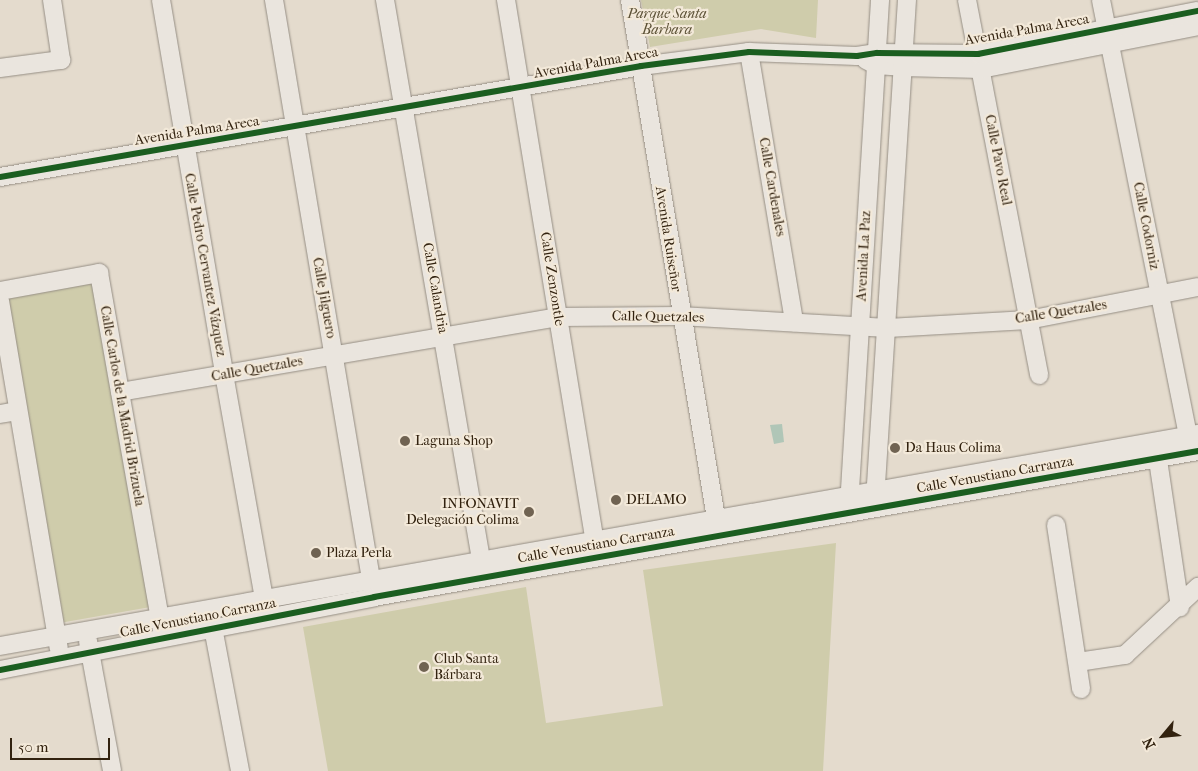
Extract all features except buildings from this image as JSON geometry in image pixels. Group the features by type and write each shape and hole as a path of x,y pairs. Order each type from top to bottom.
{"street":[{"path":"0,68 62,60 52,0"},
{"name":"Calle Pedro Cervantez Vázquez","path":"161,0 184,146 264,598 276,615"},
{"name":"Calle Jilguero","path":"274,0 373,589"},
{"name":"Calle Calandria","path":"385,0 483,569"},
{"name":"Calle Zenzontle","path":"506,0 596,550"},
{"name":"Avenida Ruiseñor","path":"630,0 680,316 718,528"},
{"name":"Avenida La Paz","path":"849,504 880,0"},
{"name":"Avenida La Paz","path":"876,499 907,0"},
{"name":"Calle Pavo Real","path":"967,0 1039,375"},
{"name":"Calle Codorniz","path":"1101,0 1160,295 1194,443"},
{"name":"Avenida Palma Areca","path":"0,177 521,89 641,66 749,52 856,56 903,61 979,62 1108,36 1198,11"},
{"name":"Avenida Palma Areca","path":"1108,36 1198,26"},
{"name":"Calle Cardenales","path":"749,52 794,322"},
{"name":"Calle Carlos de la Madrid Brizuela","path":"0,291 99,273 164,638"},
{"name":"Calle Quetzales","path":"120,392 558,317 680,316 888,328 1028,320 1198,287"},
{"path":"0,301 9,412 61,658"},
{"path":"1140,443 1150,461 1180,606"},
{"name":"Calle Venustiano Carranza","path":"0,670 276,615 373,589 876,499 1140,443 1194,443"},
{"name":"Calle Venustiano Carranza","path":"876,499 1150,461 1194,443"},
{"path":"1056,525 1081,689"},
{"path":"1078,662 1125,655 1180,606 1198,587"},
{"name":"Calle Venustiano Carranza","path":"0,646 160,619 264,598 373,589"},
{"path":"210,608 240,771"},
{"path":"87,632 112,771"}],"green space":[{"name":"Parque Santa Barbara","path":"641,0 818,0 816,38 761,29 650,47"},
{"path":"93,281 150,607 64,622 6,296"},
{"name":"Club Santa Bárbara","path":"836,543 823,771 328,771 303,627 526,587 546,723 663,706 643,570"}],"shaded area":[{"path":"782,424 784,442 774,444 770,425"}],"cycle path":[{"path":"0,177 641,66 749,52 857,56 877,53 978,54 1198,11"},
{"path":"0,670 374,597 1198,451"}],"place":[{"name":"Laguna Shop","path":"405,441"},
{"name":"Da Haus Colima","path":"895,448"},
{"name":"DELAMO","path":"616,500"},
{"name":"INFONAVIT Delegación Colima","path":"529,512"},
{"name":"Plaza Perla","path":"316,553"},
{"name":"Club Santa Bárbara","path":"424,667"}]}
